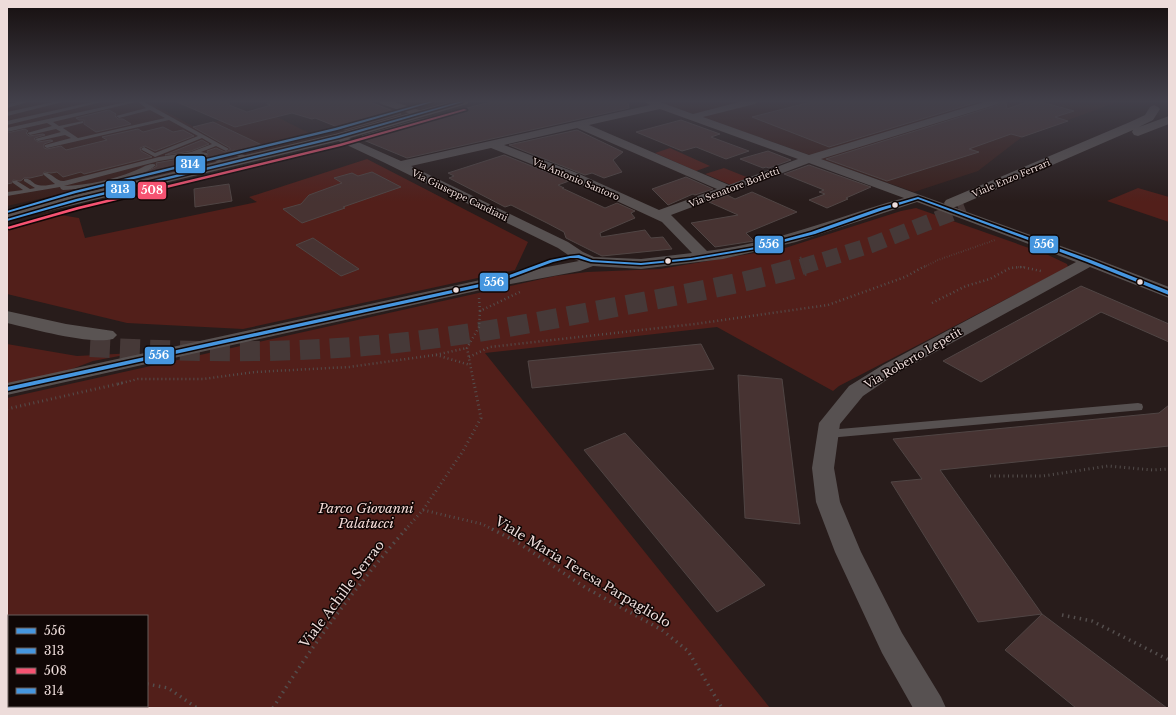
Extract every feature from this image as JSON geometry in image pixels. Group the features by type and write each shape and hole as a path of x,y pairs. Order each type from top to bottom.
{"main road":[{"path":"7,220 220,161 344,135"},
{"name":"Viale Enzo Ferrari","path":"952,203 1110,135"},
{"name":"Viale Enzo Ferrari","path":"965,208 1128,135"},
{"path":"7,216 77,200"},
{"path":"7,317 66,330 98,341 41,340 7,332"}],"street":[{"path":"400,165 529,135"},
{"path":"603,135 728,189"},
{"path":"743,135 1011,232 1169,293"},
{"name":"Via Senatore Borletti","path":"659,215 809,159 886,135"},
{"name":"Via Giuseppe Candiani","path":"338,137 400,165 563,245 585,258"},
{"name":"Via Antonio Santoro","path":"492,144 573,176 667,219 704,257"},
{"path":"7,389 494,282 548,268 580,266 585,258 641,264 704,257 787,241 823,230 891,205 918,198"},
{"name":"Via Roberto Lepetit","path":"930,708 892,643 848,552 828,502 823,468 830,423 856,391 890,369 944,339 1006,308 1089,261"}],"lane":[{"path":"44,143 56,135"},
{"path":"63,148 71,147 65,135"},
{"path":"69,135 83,146"},
{"path":"72,135 91,144"},
{"path":"88,135 96,135"},
{"path":"100,135 107,140"},
{"path":"92,136 100,142"},
{"path":"56,186 79,175 154,155 162,152 170,146 203,136 226,149"},
{"path":"34,177 56,186 78,188 139,172 160,162 217,144"},
{"path":"162,152 157,146 170,146"},
{"path":"144,149 154,155"},
{"path":"137,151 146,157"},
{"path":"7,194 56,186 162,158 187,154 205,154"},
{"path":"46,174 56,186"},
{"path":"26,180 33,185 42,188"},
{"path":"15,182 29,191"},
{"path":"7,186 22,192"},
{"path":"828,434 1138,407"}],"path":[{"path":"469,357 490,347 695,324 828,306 904,277 938,260 1011,232"},
{"path":"932,303 966,286 990,279 1010,268 1022,267 1040,270 1055,280"},
{"path":"7,409 138,379 203,379 255,372 349,367 436,355 467,348 479,327 480,311 528,288"},
{"name":"Viale Achille Serrao","path":"273,708 300,665 377,562 423,510 463,451 481,418 467,348"},
{"path":"436,355 470,365"},
{"path":"990,476 1044,476 1108,466 1152,470 1169,469"},
{"name":"Viale Maria Teresa Parpagliolo","path":"423,510 482,524 517,542 586,588 662,630 688,651 722,708"},
{"path":"1062,615 1092,621 1169,660"},
{"path":"148,684 153,684 179,693 197,708"}],"shaded area":[{"path":"7,135 314,135 317,137 143,180 139,177 7,206"},
{"path":"754,135 1026,135 1022,137 978,171 914,192"}],"green space":[{"path":"670,148 710,166 696,171 655,153"},
{"path":"367,159 528,242 515,270 243,329 127,323 7,294 7,227 48,213 79,218 85,238 257,202 249,197"},
{"path":"724,168 749,178 731,185 705,174"},
{"path":"1138,188 1169,197 1169,222 1107,201"},
{"name":"Parco Giovanni Palatucci","path":"916,208 1046,254 1067,264 1068,267 839,386 833,391 717,327 485,353 770,708 7,708 7,398 555,276 587,272 660,269 785,248 901,211"},
{"path":"7,344 77,356 135,353 93,361 64,372 7,385"}],"building":[{"path":"7,135 44,135 34,139 38,142 53,141 44,144 44,148 47,149 61,146 66,150 107,140 102,137 109,135 194,136 155,151 145,146 140,148 141,151 152,157 84,174 81,172 63,177 57,172 44,172 43,175 24,178 20,181 13,180 12,183 7,184"},
{"path":"208,135 241,135 262,145 240,152 234,150 231,154 220,158 214,156 211,160 206,162 142,178 139,176 157,166 156,163 196,156 207,156 207,151 216,148 225,152 230,150 230,148"},
{"path":"507,135 407,158 361,139 365,137 362,136"},
{"path":"553,135 588,135 623,152 613,160 622,172 604,178 592,173 585,175 509,145"},
{"path":"644,135 716,135 711,137 749,151 726,159 696,147 682,151"},
{"path":"799,135 868,135 829,147"},
{"path":"901,135 1007,135 969,149 979,152 887,181 826,159"},
{"path":"202,140 209,144 191,151 165,155"},
{"path":"768,151 791,160 769,168 763,168 740,159"},
{"path":"504,155 569,181 558,185 605,208 617,203 635,211 631,213 635,218 600,233 601,237 645,230 651,238 663,237 672,249 602,256 566,238 564,232 547,223 511,205 505,207 449,178 454,176 448,173"},
{"path":"809,165 871,187 827,208 809,200 825,194 819,192 824,190 784,174"},
{"path":"372,172 401,187 302,223 283,209 301,204 309,195 342,183 334,178 352,173 358,176"},
{"path":"686,177 713,189 695,195 693,194 668,205 652,189"},
{"path":"229,184 232,201 195,207 194,189"},
{"path":"752,192 797,212 746,233 754,241 715,247 691,223 738,215 709,202 727,195 735,199"},
{"path":"313,238 359,269 341,276 296,245"},
{"path":"1081,286 1169,324 1169,342 1101,312 981,382 943,361"},
{"path":"701,344 714,369 532,388 528,361"},
{"path":"738,375 782,379 800,524 745,518"},
{"path":"1169,405 1169,446 940,470 1042,614 978,622 891,482 922,479 893,439 1159,413"},
{"path":"625,433 765,585 717,612 584,450"},
{"path":"1042,614 1167,708 1076,708 1005,650"}],"tunnel":[{"path":"801,267 871,245 965,208"},
{"path":"90,347 197,351 269,351 340,348 406,342 497,329 663,298 734,284 804,266"}],"transit line":[{"name":"314","path":"7,212 75,192 310,135"},
{"name":"313","path":"7,220 77,200 344,135"},
{"name":"508","path":"9,228 79,208 374,135"},
{"name":"556","path":"918,198 1089,261 1169,293"},
{"name":"556","path":"7,389 494,282 552,261 570,257 579,256 591,261 641,264 691,259 756,248 813,233 881,209 918,198"}]}
